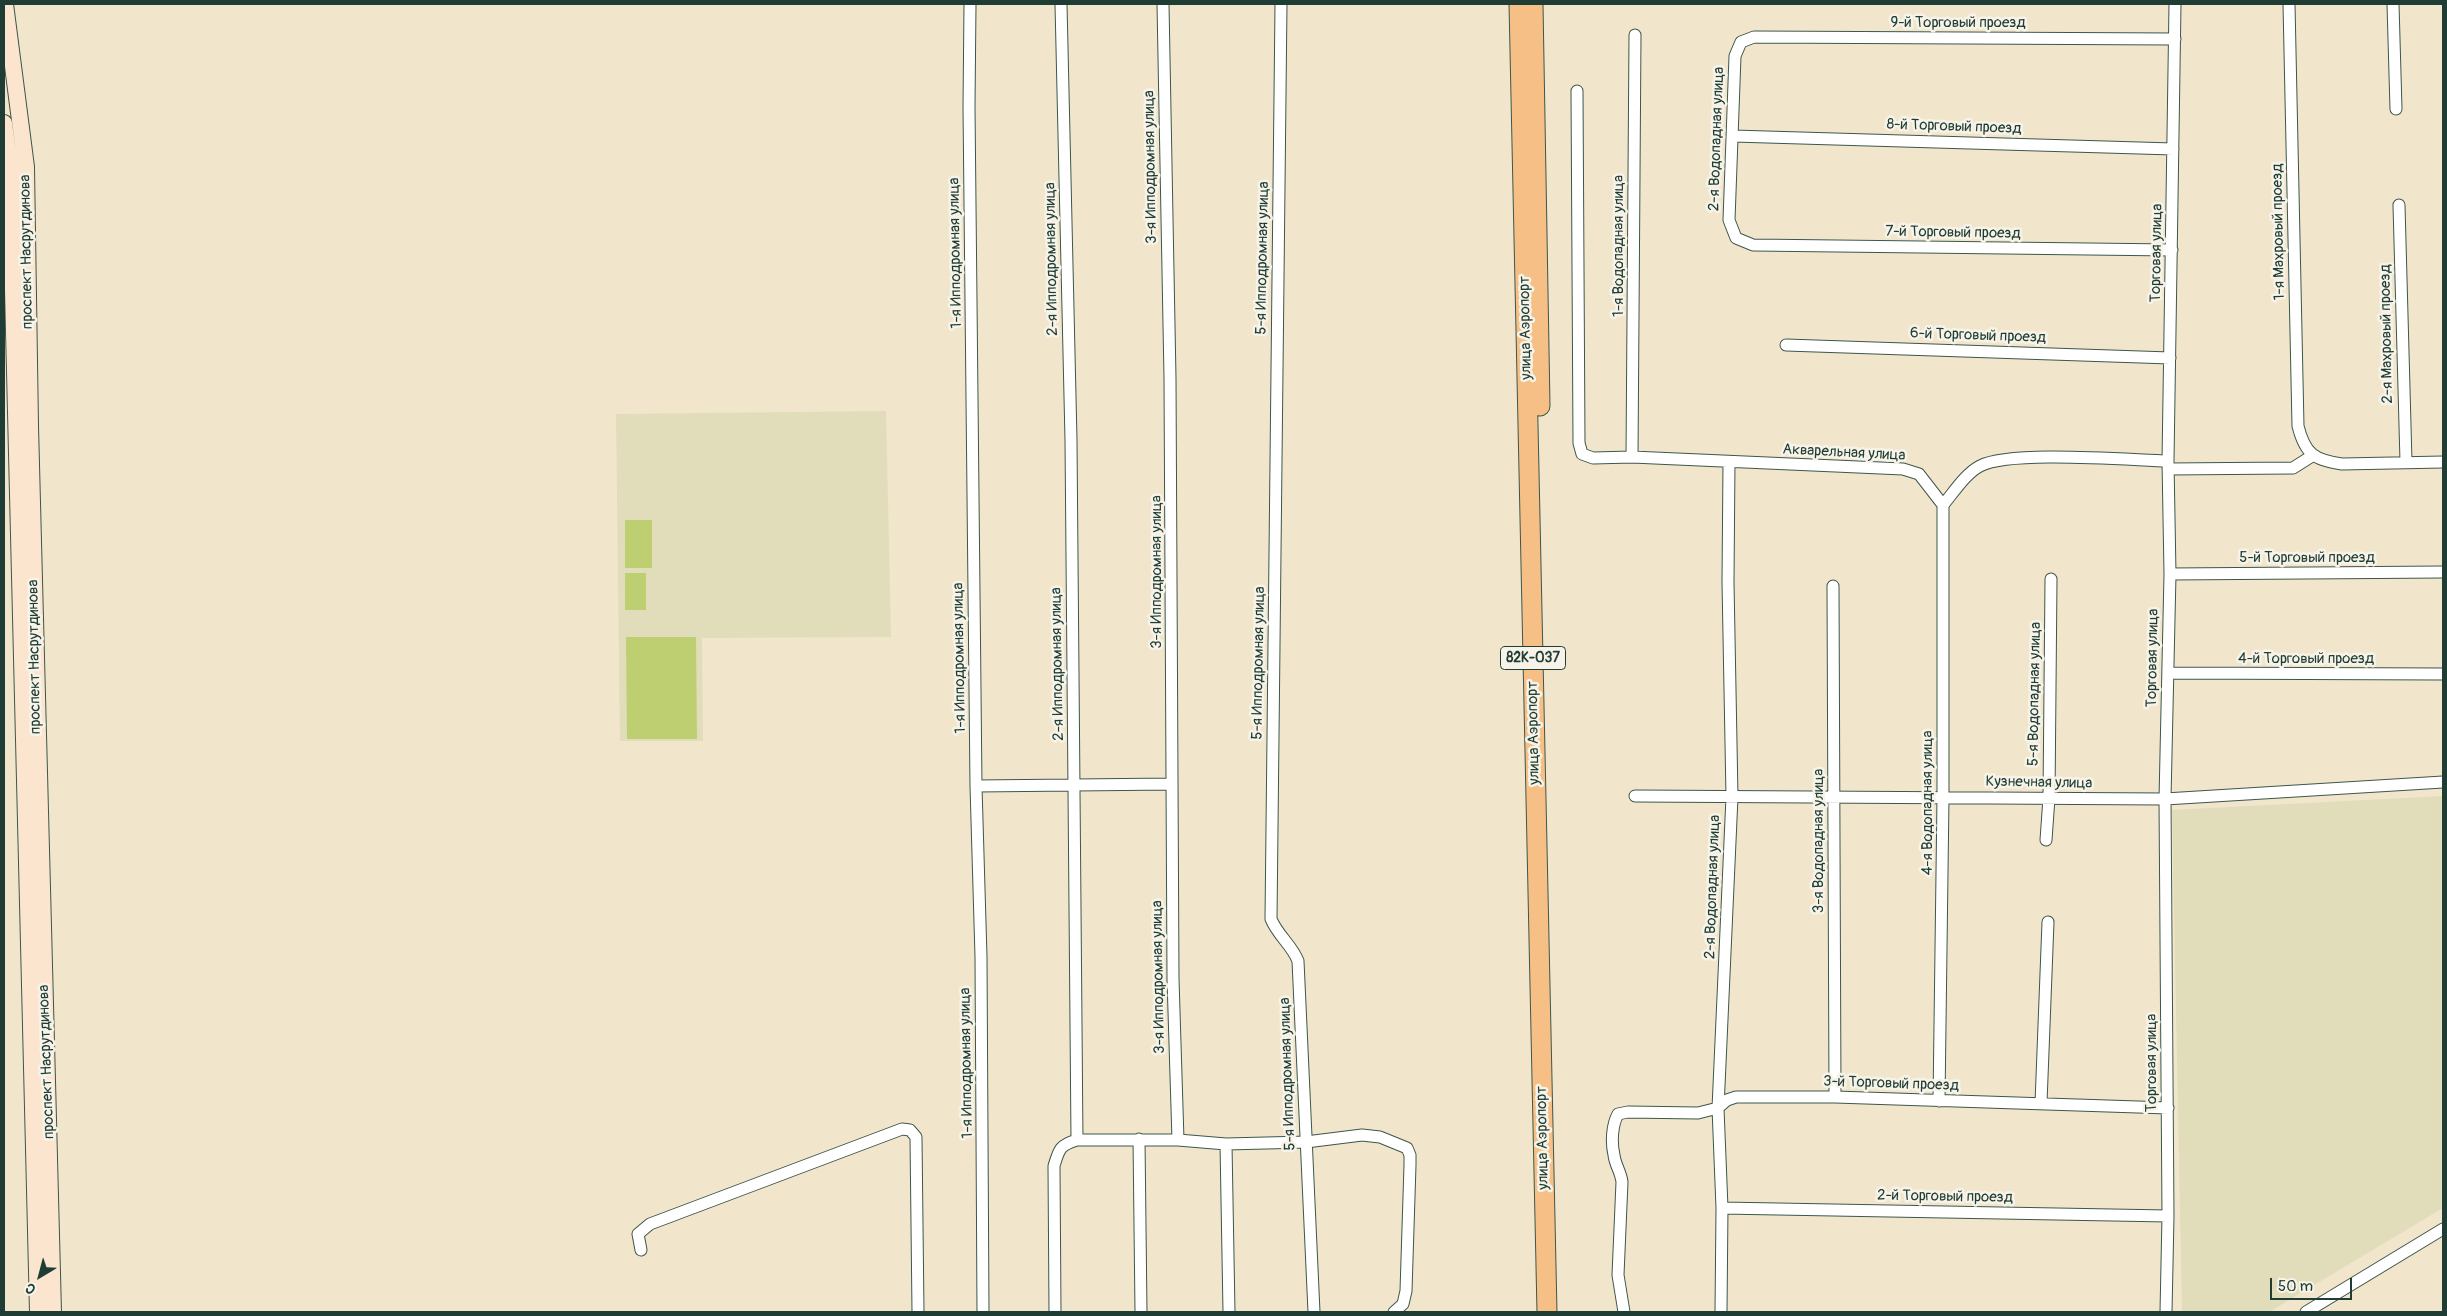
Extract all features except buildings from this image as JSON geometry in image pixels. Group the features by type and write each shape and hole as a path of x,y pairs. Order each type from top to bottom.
{"main road":[{"name":"проспект Насрутдинова","path":"4,4 26,167 30,426 54,1312"},
{"name":"улица Аэропорт","path":"1518,4 1547,1312"},
{"name":"улица Аэропорт","path":"1533,4 1559,1312"},
{"name":"проспект Насрутдинова","path":"4,122 10,167 38,1312"}],"street":[{"name":"1-я Ипподромная улица","path":"970,4 969,107 976,786 981,987 983,1312"},
{"name":"2-я Ипподромная улица","path":"1061,4 1071,440 1077,1140"},
{"name":"3-я Ипподромная улица","path":"1163,4 1170,378 1173,979 1178,1140"},
{"name":"5-я Ипподромная улица","path":"1281,4 1271,919 1276,933 1294,950 1298,962 1314,1312"},
{"name":"Торговая улица","path":"2166,1312 2168,1108 2165,799 2170,574 2168,465 2175,4"},
{"name":"1-я Махровый проезд","path":"2289,4 2298,426 2302,444 2312,456"},
{"path":"2393,4 2396,109"},
{"name":"1-я Водопадная улица","path":"1632,457 1635,35"},
{"name":"9-й Торговый проезд","path":"1741,42 1754,37 2175,39"},
{"name":"2-я Водопадная улица","path":"1736,238 1729,220 1735,56 1741,42"},
{"name":"Акварельная улица","path":"1577,91 1579,443 1582,454 1593,458 1632,457 1903,469 1919,474 1943,505"},
{"name":"8-й Торговый проезд","path":"1733,136 2173,149"},
{"name":"2-я Махровый проезд","path":"2399,205 2406,462"},
{"name":"7-й Торговый проезд","path":"1736,238 1753,245 2172,250"},
{"name":"6-й Торговый проезд","path":"1786,345 2170,358"},
{"path":"1943,505 1966,477 1980,466 1995,461 2033,458 2168,465 2293,468 2312,456 2327,462 2342,464 2443,462"},
{"name":"2-я Водопадная улица","path":"1721,1312 1722,1208 1718,1108 1732,797 1728,582 1729,462"},
{"name":"4-я Водопадная улица","path":"1939,1101 1943,797 1943,505"},
{"name":"5-й Торговый проезд","path":"2170,574 2443,572"},
{"name":"5-я Водопадная улица","path":"2046,840 2049,798 2052,579"},
{"name":"3-я Водопадная улица","path":"1833,586 1835,1097"},
{"name":"4-й Торговый проезд","path":"2168,673 2443,674"},
{"name":"Кузнечная улица","path":"1635,796 2165,799 2443,782"},
{"path":"976,786 1172,784"},
{"path":"2041,1103 2048,922"},
{"name":"3-й Торговый проезд","path":"1624,1312 1618,1275 1622,1182 1621,1172 1613,1154 1613,1123 1618,1114 1628,1112 1698,1113 1718,1108 1727,1100 1736,1097 1835,1097 2168,1108"},
{"path":"641,1250 638,1234 650,1224 902,1129 910,1130 916,1137 918,1312"},
{"path":"1055,1312 1054,1166 1058,1152 1065,1144 1077,1140 1139,1139 1226,1144 1306,1142 1362,1135 1380,1137 1407,1148 1410,1155 1406,1291 1403,1304 1394,1312"},
{"path":"1139,1139 1141,1312"},
{"path":"1226,1144 1229,1312"},
{"name":"2-й Торговый проезд","path":"1722,1208 2168,1216"},
{"path":"2306,1312 2443,1229"}],"shaded area":[{"path":"886,411 891,637 702,638 703,741 620,741 616,414"},
{"path":"2443,796 2443,1208 2269,1312 2182,1312 2172,810"}],"green space":[{"path":"625,520 652,520 652,568 625,568"},
{"path":"625,573 646,573 646,610 625,610"},
{"path":"626,637 696,637 697,739 627,739"}]}
